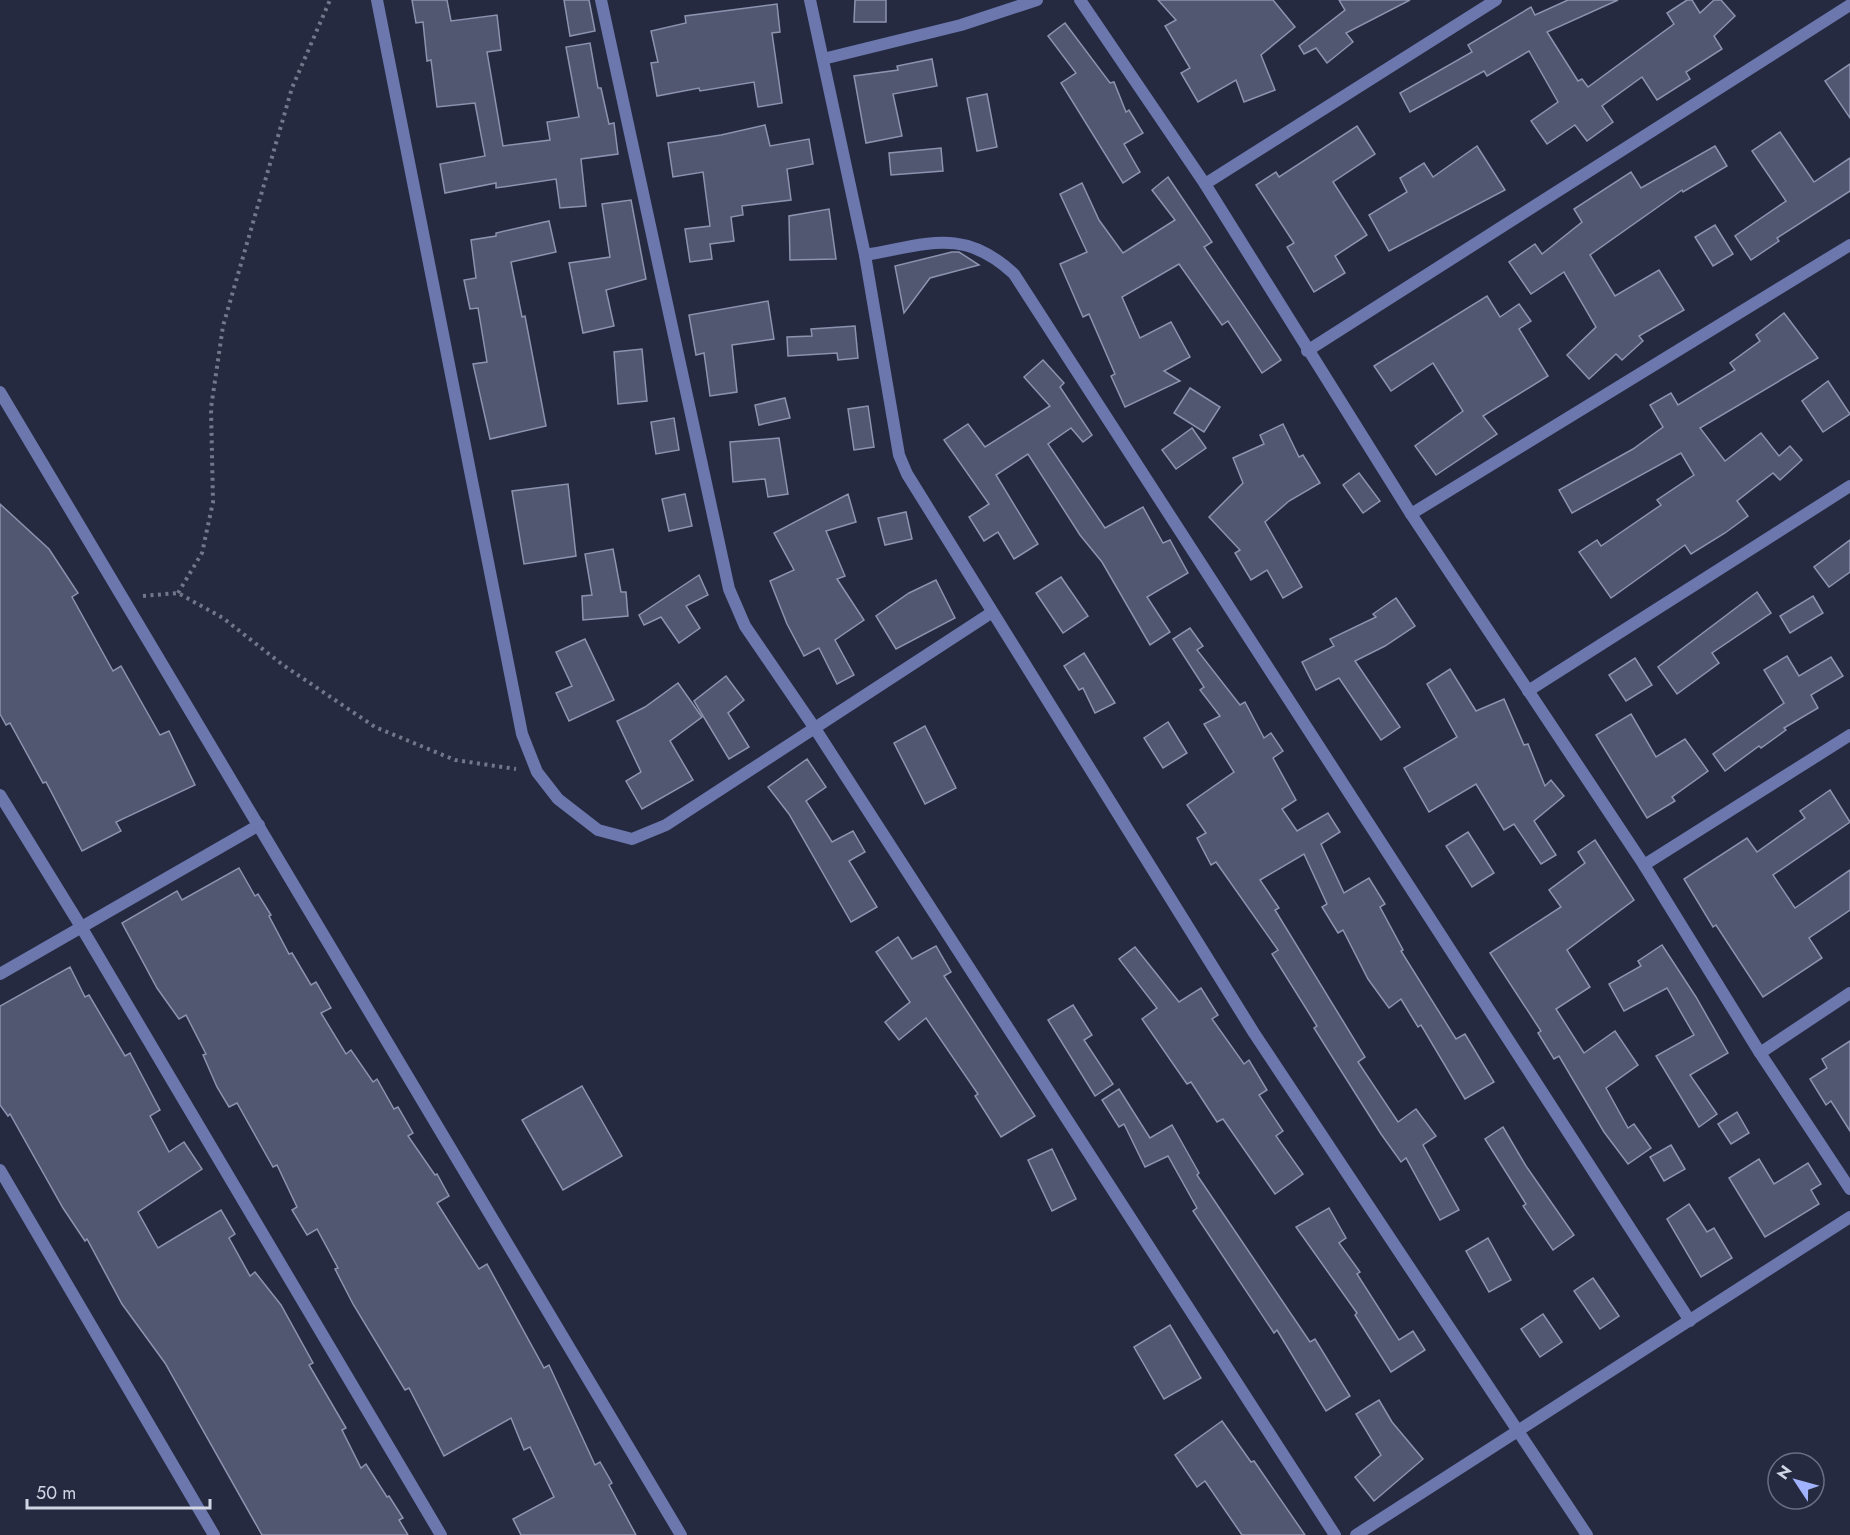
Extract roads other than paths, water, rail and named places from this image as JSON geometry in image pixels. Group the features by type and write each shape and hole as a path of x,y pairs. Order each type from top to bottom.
{"street":[{"path":"378,0 522,734 537,772 558,799 598,830 632,839 666,825 991,613"},
{"path":"601,0 729,589 745,626 814,727 1335,1535"},
{"path":"810,0 865,255 899,455 916,491 1254,1033 1587,1535"},
{"path":"823,59 961,25 1037,0"},
{"path":"1205,184 1496,0"},
{"path":"1087,2 1205,184 1411,514 1644,865 1760,1053 1850,1189"},
{"path":"1308,351 1850,4"},
{"path":"865,255 951,241 985,251 1014,274 1690,1322"},
{"path":"1411,514 1850,245"},
{"path":"0,392 681,1535"},
{"path":"1528,691 1850,486"},
{"path":"1644,865 1850,735"},
{"path":"0,795 81,925 441,1535"},
{"path":"0,974 81,925 259,825"},
{"path":"1760,1053 1850,993"},
{"path":"0,1170 214,1535"},
{"path":"1356,1535 1850,1217"}]}
